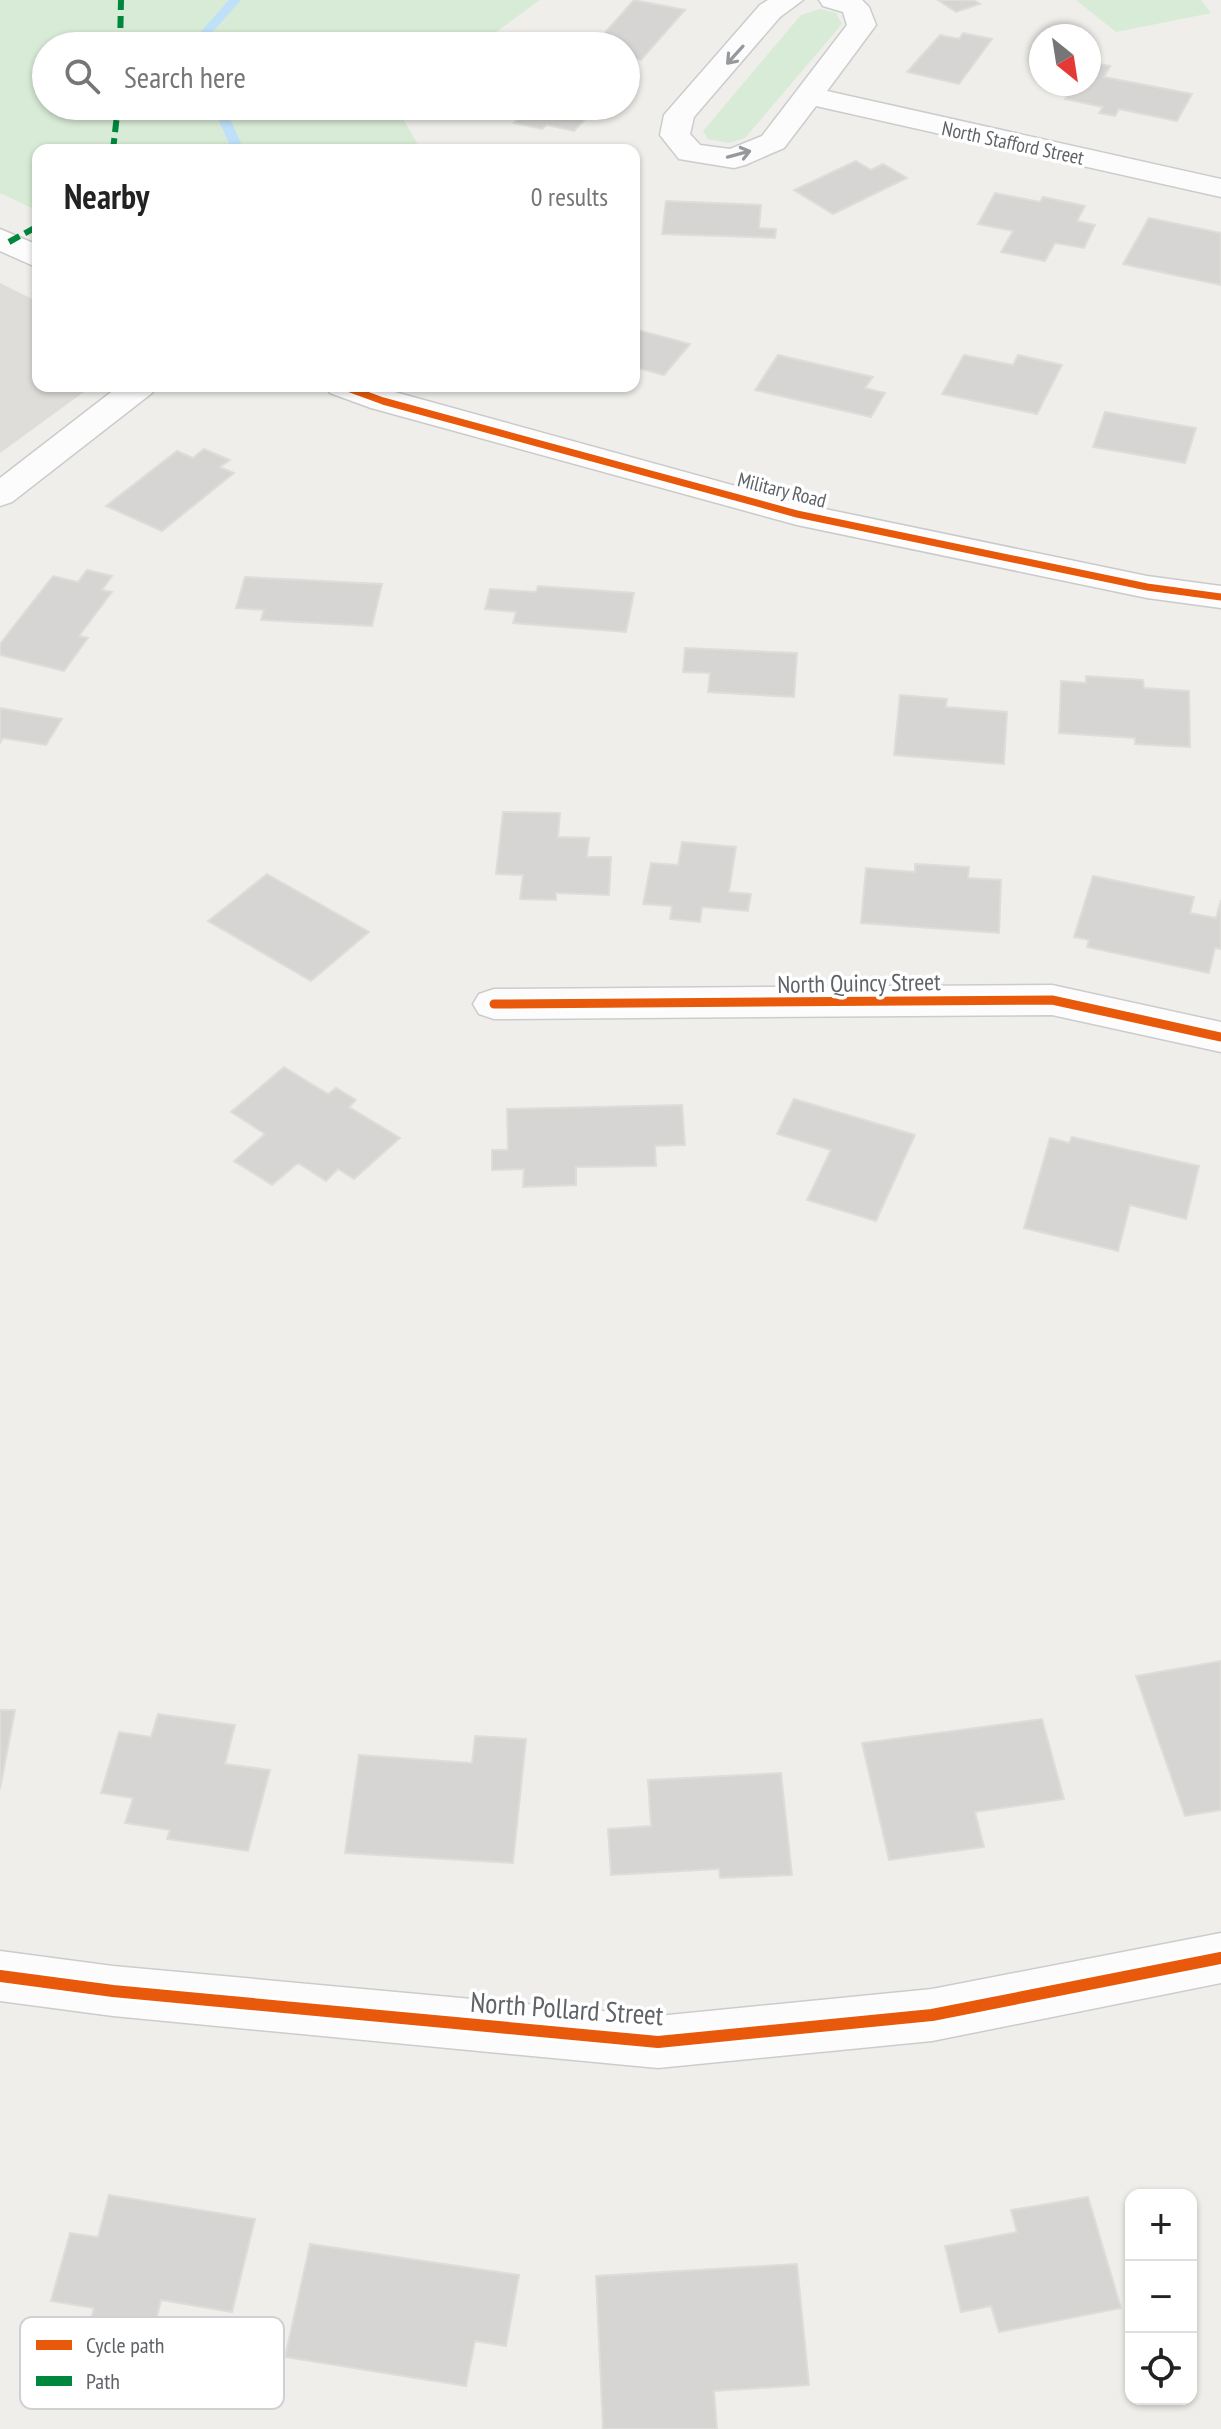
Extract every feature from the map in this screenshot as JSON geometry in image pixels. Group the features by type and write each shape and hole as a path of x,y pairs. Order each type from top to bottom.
{"street":[{"path":"789,0 770,11 719,73 679,115 675,135 690,153 734,159 773,142 862,25 855,7 833,0"},
{"name":"North Stafford Street","path":"807,95 889,116 1221,188"},
{"path":"0,238 32,255"},
{"path":"0,495 132,392"},
{"name":"Military Road","path":"358,392 797,514 1147,587 1221,597"},
{"name":"North Quincy Street","path":"494,1004 654,1006 1052,1000 1221,1037"},
{"name":"North Pollard Street","path":"0,1976 129,1993 658,2042 932,2015 1221,1958"}],"shaded area":[{"path":"0,283 32,299 32,392 84,392 0,453"}],"green space":[{"path":"0,0 540,0 496,32 32,32 32,120 404,120 418,144 32,144 32,208 0,193"},
{"path":"1076,0 1201,0 1211,13 1116,32"},
{"path":"820,9 836,13 842,24 745,138 729,143 708,139 703,131 801,15"}],"building":[{"path":"634,0 685,10 641,60 640,32 605,32"},
{"path":"938,0 974,0 980,4 956,12"},
{"path":"963,33 992,39 959,84 907,72 940,35 959,39"},
{"path":"1101,64 1110,66 1104,77 1192,94 1177,121 1119,109 1115,116 1099,113 1103,107 1065,99 1067,96 1101,96"},
{"path":"517,120 584,120 574,131 514,123"},
{"path":"856,161 871,170 883,164 907,178 833,214 794,190"},
{"path":"995,193 1040,202 1043,197 1085,206 1077,221 1095,225 1084,248 1055,243 1045,261 1001,252 1013,231 978,224"},
{"path":"666,201 761,205 759,228 776,229 775,238 662,234"},
{"path":"1149,218 1221,233 1221,285 1123,264"},
{"path":"640,331 690,344 664,375 640,369"},
{"path":"778,355 873,377 865,388 885,393 871,417 755,390"},
{"path":"964,355 1013,365 1018,355 1062,365 1037,414 942,394"},
{"path":"1105,412 1196,428 1185,463 1093,447"},
{"path":"204,449 230,460 220,467 234,473 162,531 106,506 177,451 193,458"},
{"path":"87,570 112,576 102,590 112,592 79,636 88,638 64,671 0,655 0,644 53,576 78,582"},
{"path":"245,577 382,584 372,626 261,620 264,610 236,608"},
{"path":"538,586 634,593 626,632 513,623 516,612 485,609 490,589 536,592"},
{"path":"685,648 797,653 794,697 708,692 710,673 683,672"},
{"path":"1086,676 1143,680 1144,688 1189,691 1190,747 1135,744 1135,738 1059,733 1061,681 1086,683"},
{"path":"900,695 947,699 946,707 1007,712 1004,764 894,755"},
{"path":"0,708 62,719 46,745 3,738 0,743"},
{"path":"503,812 560,813 558,837 589,838 587,857 611,857 609,895 556,893 556,900 520,899 523,875 496,874"},
{"path":"682,842 736,847 729,892 751,894 748,911 702,907 700,922 670,919 672,906 643,904 651,863 678,865"},
{"path":"915,864 969,867 968,878 1001,880 999,933 861,923 866,868 915,872"},
{"path":"267,874 369,932 311,981 208,921"},
{"path":"1093,876 1194,897 1190,913 1216,918 1221,900 1221,949 1215,948 1209,973 1087,947 1089,940 1074,937"},
{"path":"284,1067 328,1094 336,1088 356,1100 349,1107 400,1138 354,1179 338,1169 326,1181 298,1163 272,1185 234,1161 265,1134 231,1112"},
{"path":"794,1099 915,1135 876,1221 807,1200 831,1150 777,1134"},
{"path":"682,1105 685,1145 655,1146 656,1166 576,1167 576,1185 523,1187 524,1169 492,1170 492,1150 508,1150 507,1109"},
{"path":"1072,1137 1199,1166 1186,1219 1130,1205 1118,1251 1024,1228 1050,1138 1069,1143"},
{"path":"1221,1661 1221,1810 1185,1816 1136,1676"},
{"path":"0,1710 15,1710 0,1789"},
{"path":"158,1714 235,1725 225,1764 270,1770 248,1851 167,1839 170,1830 125,1823 133,1798 101,1793 119,1732 151,1737"},
{"path":"1042,1719 1064,1799 975,1812 984,1847 889,1860 862,1743"},
{"path":"475,1736 526,1739 513,1863 345,1853 359,1755 472,1763"},
{"path":"781,1773 792,1875 720,1878 719,1869 611,1875 608,1829 651,1826 648,1780"},
{"path":"109,2195 255,2219 232,2312 161,2300 157,2317 92,2317 94,2308 51,2301 70,2233 98,2237"},
{"path":"1088,2197 1121,2308 999,2332 991,2306 961,2312 945,2246 1017,2232 1011,2210"},
{"path":"310,2244 519,2275 506,2346 475,2341 466,2386 285,2357"},
{"path":"797,2264 809,2385 714,2391 717,2429 603,2429 596,2276"}],"waterway":[{"path":"206,32 235,0"},
{"path":"224,120 234,144"}],"marked path":[{"path":"120,32 121,0"},
{"path":"114,144 116,120"},
{"path":"9,242 32,229"}],"cycle path":[{"path":"358,392 797,514 1147,587 1221,597"},
{"path":"494,1004 1052,1000 1221,1037"},
{"path":"0,1976 113,1991 658,2042 932,2015 1221,1958"}]}
